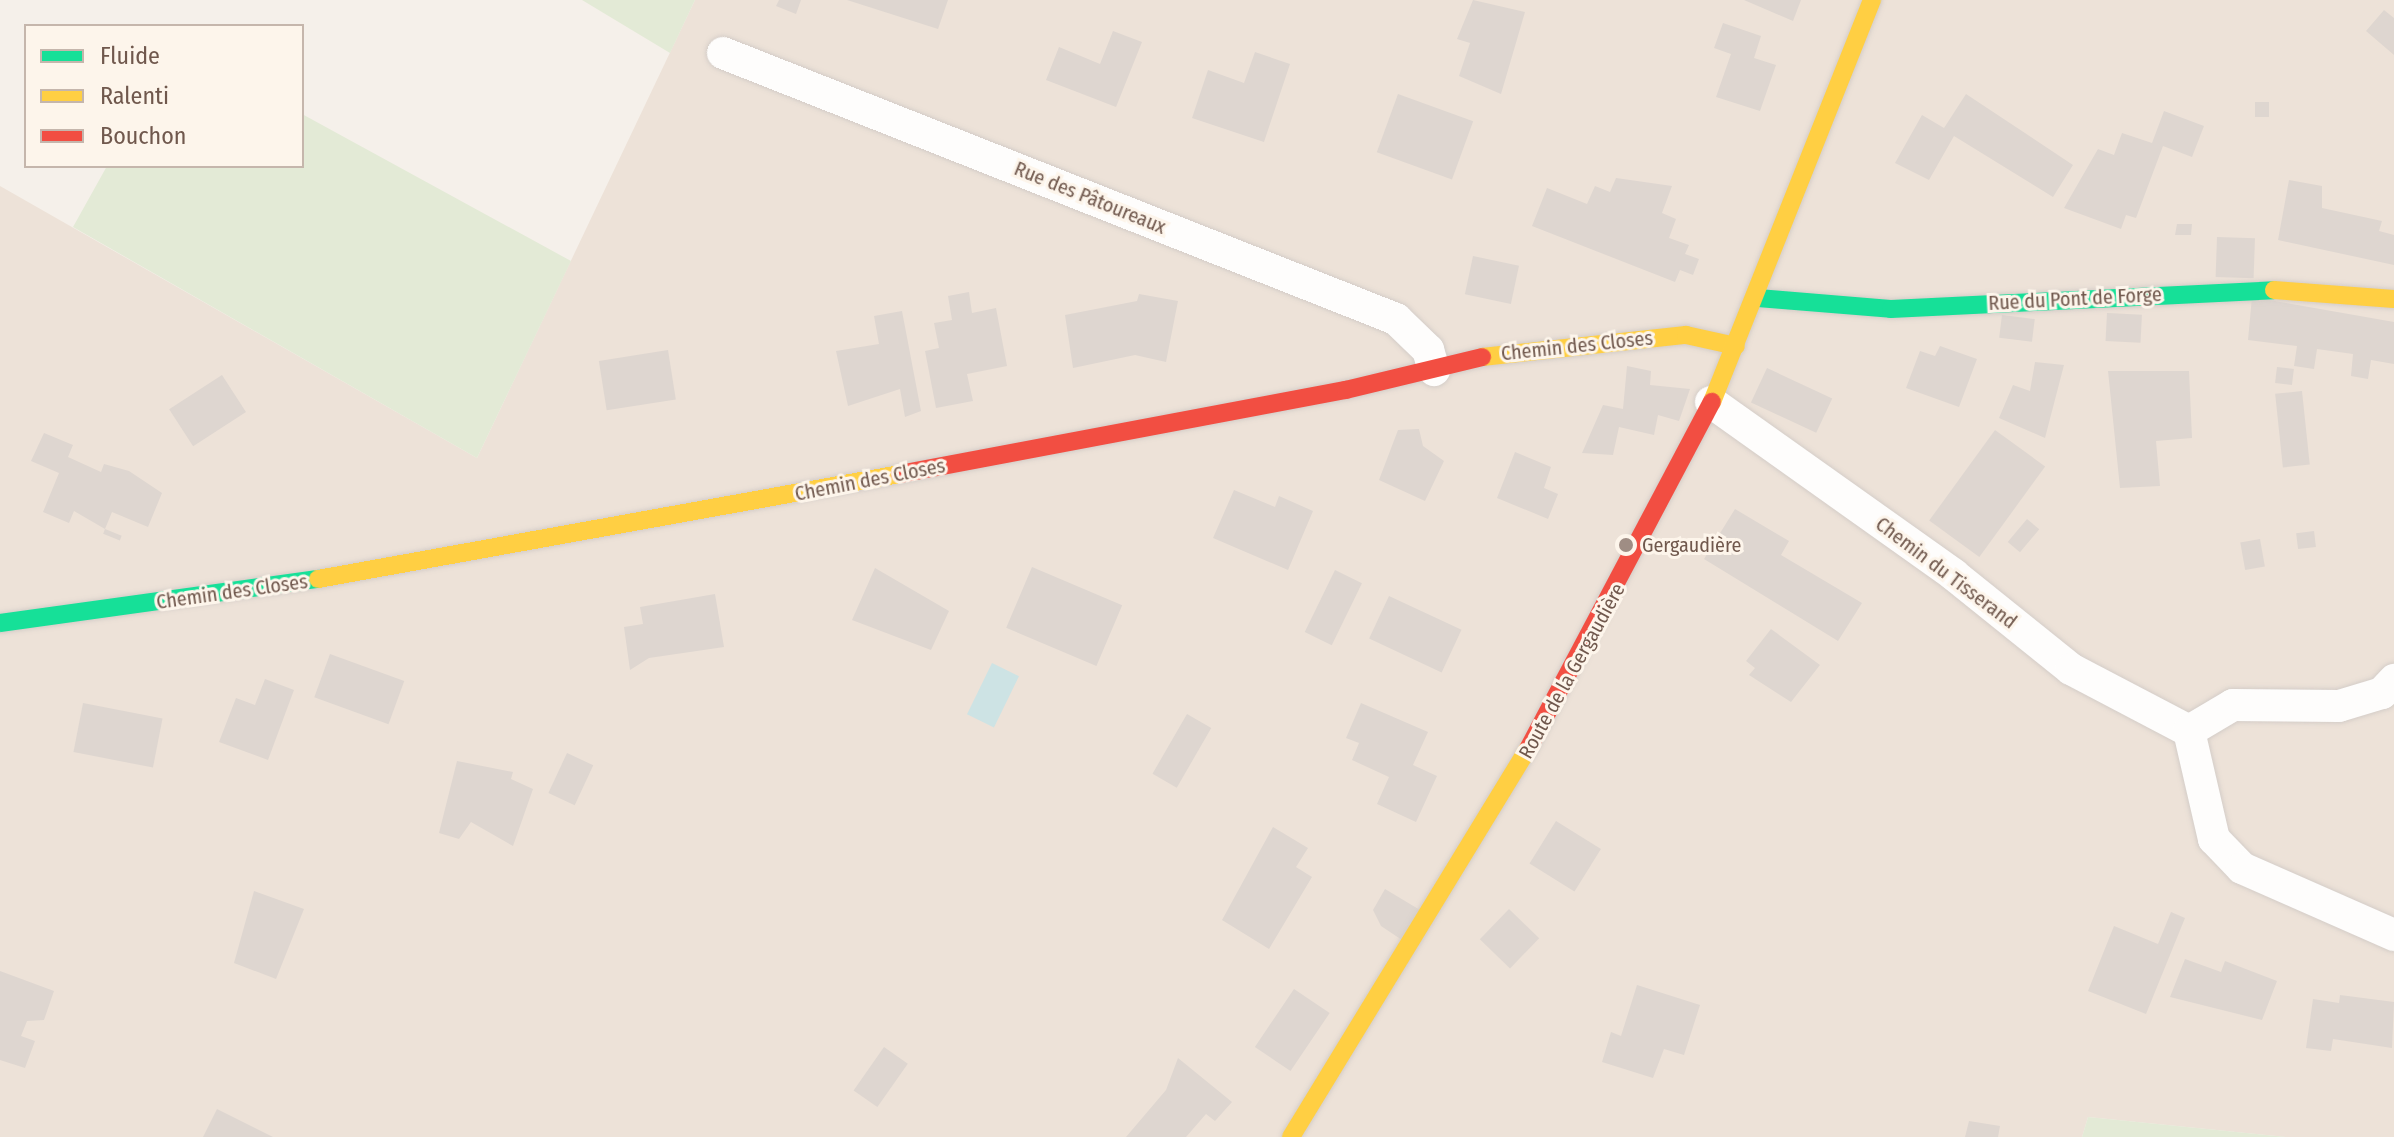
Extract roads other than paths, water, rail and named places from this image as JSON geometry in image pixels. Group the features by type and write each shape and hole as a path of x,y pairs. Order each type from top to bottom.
{"street":[{"name":"Route de la Gergaudière","path":"1291,1137 1559,696 1711,402 1758,298 1872,0"},
{"name":"Rue des Pâtoureaux","path":"723,53 1396,319 1428,350 1434,370"},
{"name":"Rue du Pont de Forge","path":"1758,298 1891,309 2314,288 2394,299"},
{"name":"Chemin des Closes","path":"0,623 426,564 1434,370 1517,348 1598,339 1686,335 1736,346"},
{"name":"Chemin du Tisserand","path":"1711,402 1954,575 2071,669 2189,731"},
{"path":"2394,680 2382,693 2339,706 2233,705 2189,731 2214,839 2242,868 2394,935"}],"place":[{"name":"Gergaudière","path":"1626,545"}]}
